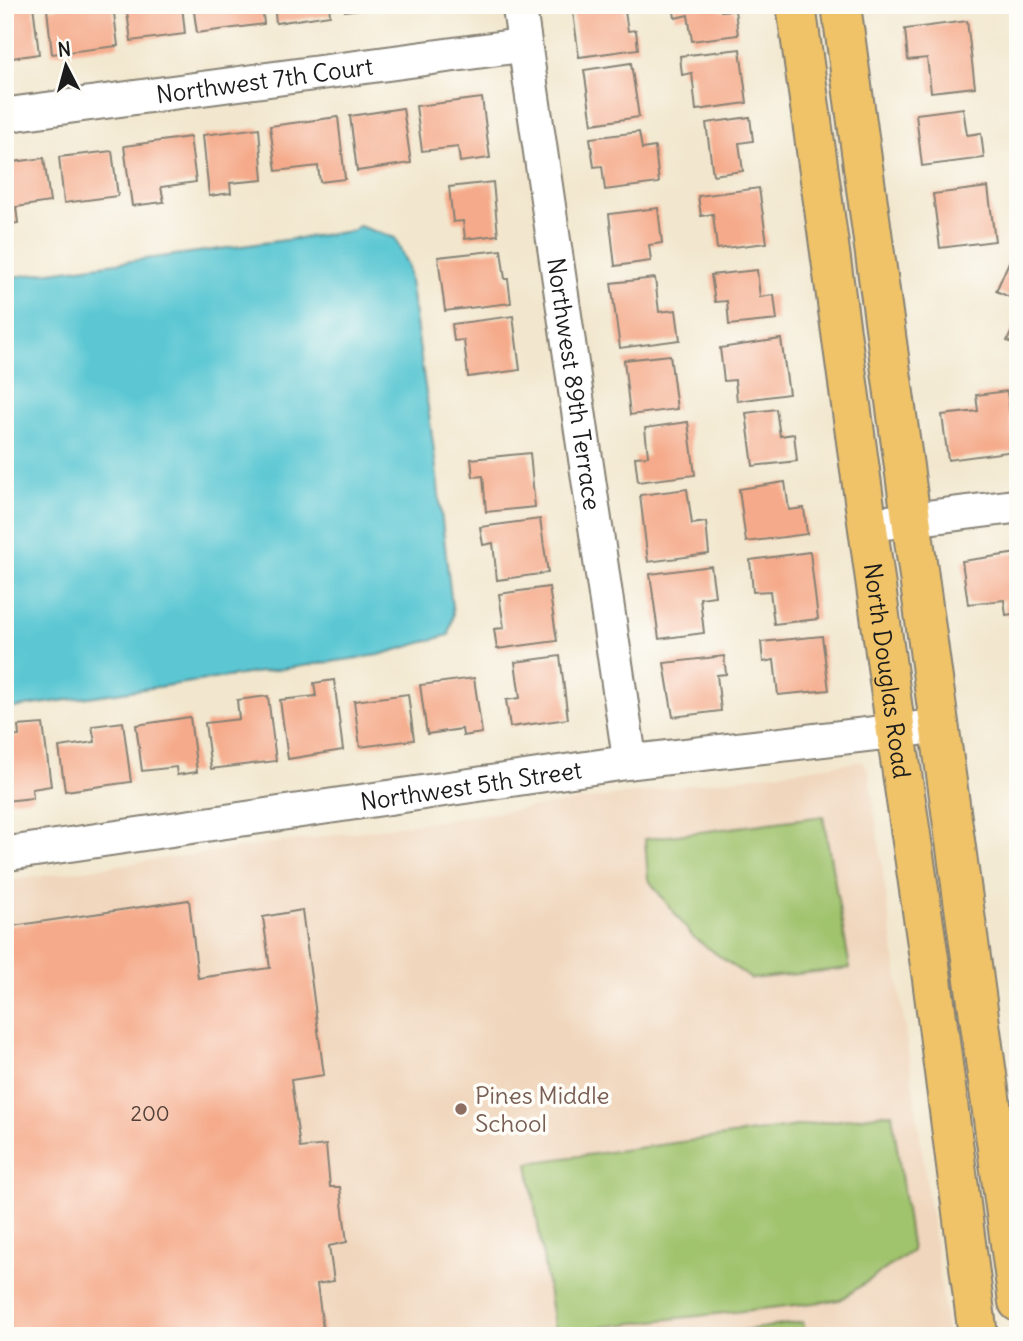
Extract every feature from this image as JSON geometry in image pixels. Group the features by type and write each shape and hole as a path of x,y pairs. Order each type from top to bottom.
{"main road":[{"name":"North Douglas Road","path":"796,5 932,979 976,1320"},
{"name":"North Douglas Road","path":"841,5 1018,1299"}],"street":[{"name":"Northwest 89th Terrace","path":"519,5 629,762"},
{"name":"Northwest 7th Court","path":"5,115 524,45"},
{"path":"867,525 1018,506"},
{"name":"Northwest 5th Street","path":"5,855 629,762 939,726"},
{"path":"976,1320 1018,1299"}],"shaded area":[{"name":"Pines Middle School","path":"862,761 869,772 948,1336 5,1336 5,881"}],"green space":[{"path":"823,816 850,968 751,979 693,937 648,879 645,839"},
{"path":"892,1113 912,1251 840,1300 555,1332 528,1163"},
{"path":"803,1322 805,1336 704,1336"}],"water":[{"path":"359,226 395,238 408,266 433,443 453,615 449,635 379,655 5,709 5,278 352,231"}],"building":[{"path":"13,5 33,5 39,54 5,59 5,11 14,10"},
{"path":"77,5 113,5 118,46 52,54 47,9"},
{"path":"126,5 182,5 185,34 131,41"},
{"path":"193,5 262,5 264,24 197,33"},
{"path":"274,5 329,5 330,15 276,23"},
{"path":"344,5 369,5 369,8 345,11"},
{"path":"572,5 624,5 628,31 636,30 638,49 579,57"},
{"path":"673,5 721,5 721,11 735,10 738,35 692,41 688,15 675,18"},
{"path":"967,21 975,87 931,92 927,58 908,60 905,29"},
{"path":"740,49 747,103 696,110 692,73 682,75 680,56"},
{"path":"631,63 639,117 592,124 584,70"},
{"path":"482,98 490,158 460,162 458,147 422,151 416,106"},
{"path":"403,108 411,163 357,171 350,116"},
{"path":"963,108 967,135 981,133 984,158 922,166 916,114"},
{"path":"338,117 345,179 320,182 318,166 276,171 270,126"},
{"path":"750,117 753,141 739,143 743,171 713,175 706,123"},
{"path":"259,128 263,180 230,183 231,193 209,196 203,135"},
{"path":"639,132 642,149 655,147 659,183 605,190 602,166 594,167 590,138"},
{"path":"190,137 196,182 161,187 164,202 132,206 124,146"},
{"path":"112,151 118,196 64,203 59,157"},
{"path":"44,158 50,202 16,207 18,223 5,225 5,163"},
{"path":"493,182 498,235 465,239 463,221 453,222 449,187"},
{"path":"988,187 995,241 940,248 933,194"},
{"path":"759,188 767,243 717,249 713,214 701,216 698,196"},
{"path":"658,208 662,243 649,245 651,261 615,266 609,214"},
{"path":"501,250 511,303 445,311 438,257"},
{"path":"1013,253 1018,255 1018,301 996,291"},
{"path":"757,270 760,297 774,295 777,320 729,325 727,301 715,302 711,275"},
{"path":"655,278 659,312 676,310 680,340 620,348 611,283"},
{"path":"513,316 520,370 468,377 464,340 454,341 452,324"},
{"path":"1018,318 1018,346 1007,341"},
{"path":"781,339 789,394 737,401 735,380 724,381 720,348"},
{"path":"670,355 677,409 630,415 624,360"},
{"path":"1007,391 1015,451 948,460 942,415 978,411 976,395"},
{"path":"776,409 780,436 794,434 797,461 753,466 746,413"},
{"path":"688,422 695,475 638,482 635,457 648,456 645,428"},
{"path":"530,453 535,507 486,512 483,476 473,477 471,459"},
{"path":"785,482 789,510 804,508 807,534 746,542 739,489"},
{"path":"687,489 692,524 706,522 709,554 648,562 640,495"},
{"path":"540,519 548,573 497,580 493,543 483,545 480,527"},
{"path":"810,552 818,619 774,624 770,591 753,592 750,560"},
{"path":"1018,553 1018,613 1006,615 1004,600 968,604 962,561"},
{"path":"711,566 715,596 700,598 704,633 659,639 650,574"},
{"path":"549,587 557,641 497,649 494,629 504,628 499,594"},
{"path":"822,636 829,690 778,695 774,660 763,662 761,642"},
{"path":"560,656 568,719 510,727 506,700 520,698 515,662"},
{"path":"724,656 726,674 717,675 721,711 673,717 664,663"},
{"path":"474,678 482,733 463,736 462,729 427,734 420,685"},
{"path":"334,680 343,750 288,759 280,700 316,696 314,683"},
{"path":"408,694 414,740 360,747 354,701"},
{"path":"268,696 276,761 211,769 205,723 239,719 237,700"},
{"path":"190,717 197,772 177,775 176,767 142,771 136,725"},
{"path":"123,722 131,782 65,791 59,747 95,742 92,726"},
{"path":"43,724 51,786 32,789 33,798 5,801 5,738 19,736 18,726"},
{"path":"189,900 198,978 270,968 263,917 302,910 324,1075 291,1080 300,1148 326,1145 330,1187 340,1187 347,1242 329,1246 334,1281 317,1284 324,1336 5,1336 5,927"}],"place":[{"name":"Pines Middle School","path":"461,1109"}]}
